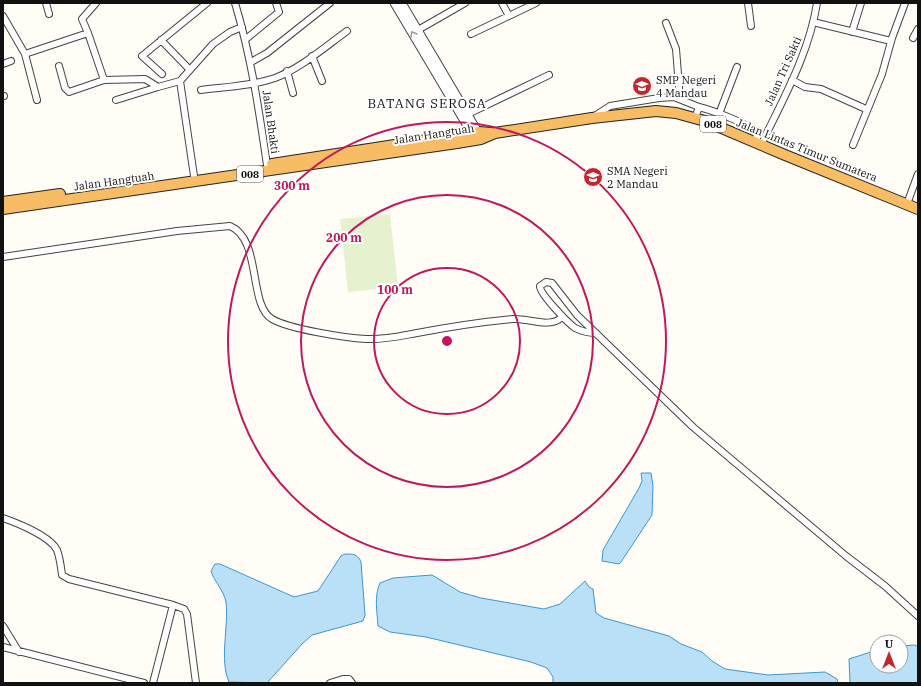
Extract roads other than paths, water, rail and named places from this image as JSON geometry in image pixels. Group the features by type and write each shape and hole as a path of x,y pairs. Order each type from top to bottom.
{"highway":[{"name":"Jalan Lintas Timur Sumatera","path":"495,133 592,118 656,111 695,118 918,209"},
{"name":"Jalan Hangtuah","path":"3,209 495,133"},
{"name":"Jalan Hangtuah","path":"3,202 267,165 328,159"}],"street":[{"path":"46,3 50,14"},
{"path":"96,3 82,19 104,80"},
{"path":"162,74 142,57 160,40 207,3"},
{"name":"Jalan Bhakti","path":"235,3 246,39 255,82 267,165"},
{"path":"246,39 279,12 276,3"},
{"path":"250,62 267,53 330,3"},
{"path":"394,3 468,114 477,136"},
{"path":"402,3 418,30 428,53 477,136"},
{"path":"418,30 465,3"},
{"path":"502,3 509,16"},
{"path":"471,34 536,3"},
{"path":"748,3 750,26"},
{"name":"Jalan Tri Sakti","path":"759,144 792,80 804,52 817,3"},
{"path":"852,32 861,3"},
{"path":"853,145 866,109 882,74 905,3"},
{"path":"3,16 25,54 37,100"},
{"path":"813,22 892,41"},
{"path":"666,23 676,48 680,99"},
{"path":"116,100 180,81 213,44 230,32 242,27"},
{"path":"913,38 918,29"},
{"path":"201,90 275,78 312,56 347,31"},
{"path":"25,54 88,33"},
{"path":"160,40 190,70"},
{"path":"312,56 322,81"},
{"path":"3,64 11,61"},
{"path":"59,66 65,88 69,92 104,80 144,79 158,87"},
{"path":"719,114 736,67"},
{"path":"287,71 293,93"},
{"path":"468,114 549,75"},
{"path":"792,80 805,87 821,89 866,109"},
{"path":"180,81 194,176"},
{"path":"592,118 610,106 674,97 719,114 754,130 759,144"},
{"path":"695,118 699,107"},
{"path":"907,204 918,174"},
{"path":"3,257 154,234 230,226 236,229 244,240 252,261 264,311 272,319 293,327 353,338 378,339 474,323 516,319 551,323 562,317"},
{"path":"596,333 588,333 575,328 562,317 541,291 540,288 543,283 552,283 577,314 718,450 846,556 885,586 918,616"},
{"path":"3,518 30,529 54,546 60,560 62,575 69,579 184,609 190,626 196,683"},
{"path":"153,683 173,605"},
{"path":"3,626 19,652"},
{"path":"3,648 144,683"},
{"path":"330,683 343,679 349,679 352,683"}],"water":[{"path":"641,473 651,473 653,486 652,515 619,564 602,561 603,550 639,488 642,481"},
{"path":"345,554 355,555 361,562 365,615 363,621 312,635 267,683 229,682 226,673 224,653 227,612 226,602 211,571 215,564 220,564 294,597 318,591 341,556"},
{"path":"432,575 460,592 481,598 544,609 560,604 585,581 589,587 593,589 596,613 604,618 669,636 681,644 702,652 712,661 725,669 768,675 825,672 837,679 838,683 553,683 553,677 547,668 531,662 426,637 390,632 378,626 376,598 380,583 393,578"},
{"path":"909,645 915,645 918,647 918,683 850,683 849,659 869,653 869,674 909,674"}],"place":[{"name":"SMP Negeri 4 Mandau","path":"642,86"},
{"name":"SMA Negeri 2 Mandau","path":"593,177"}],"district":[{"name":"BATANG SEROSA","path":"427,103"}]}
